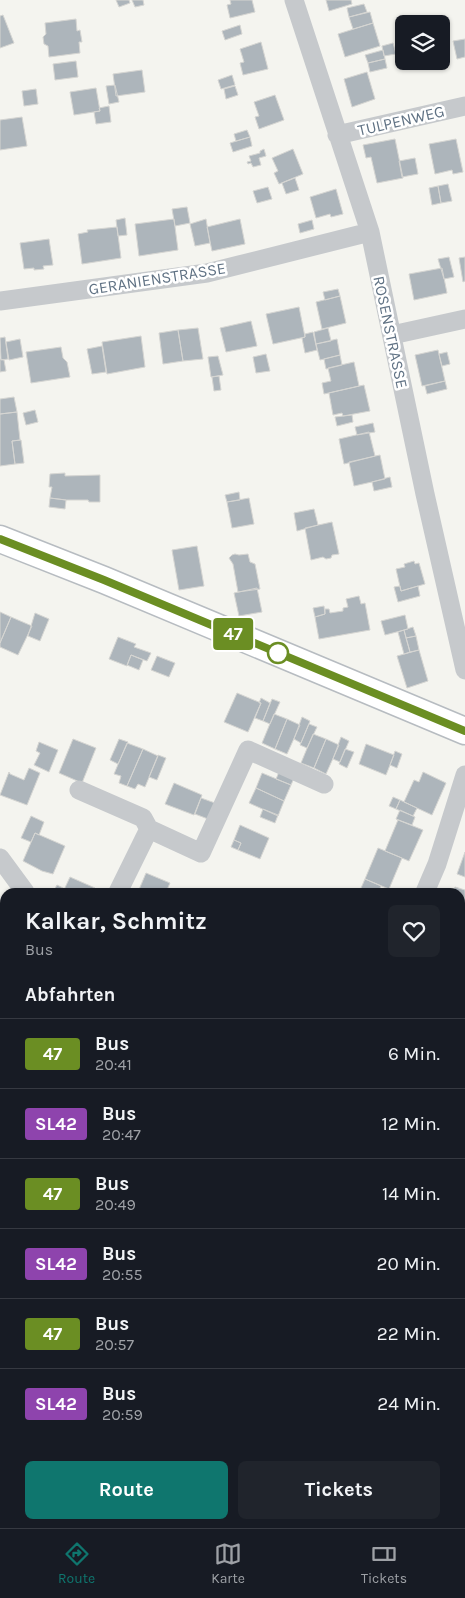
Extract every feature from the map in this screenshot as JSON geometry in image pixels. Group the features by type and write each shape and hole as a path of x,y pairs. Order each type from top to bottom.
{"main road":[{"path":"0,539 104,580 465,731"}],"street":[{"name":"ROSENSTRASSE","path":"294,0 370,232 425,494 465,670"},
{"name":"TULPENWEG","path":"337,135 465,106"},
{"name":"GERANIENSTRASSE","path":"0,301 207,273 370,232"},
{"path":"392,335 465,319"},
{"path":"79,790 143,818 149,829 201,853 248,750 324,784"},
{"path":"427,888 437,864 465,775"},
{"path":"120,888 149,829"},
{"path":"0,858 22,888"}],"building":[{"path":"116,0 129,0 130,3 119,7"},
{"path":"132,0 143,0 144,5 135,7"},
{"path":"230,0 252,0 255,12 230,18 227,5 231,4"},
{"path":"326,0 351,0 352,4 329,11"},
{"path":"364,4 367,12 349,17 347,8"},
{"path":"370,12 373,23 353,29 349,17"},
{"path":"3,15 14,43 0,48 0,16"},
{"path":"76,19 77,31 80,30 82,42 79,42 80,53 49,57 48,46 44,44 43,37 46,34 45,23"},
{"path":"373,23 380,46 345,57 338,34"},
{"path":"240,25 242,34 225,40 222,31"},
{"path":"465,39 465,57 457,59 453,41"},
{"path":"261,42 268,69 243,75 240,63 244,62 240,49"},
{"path":"393,43 395,54 384,56 382,46"},
{"path":"383,50 385,59 368,63 365,55"},
{"path":"385,59 387,68 370,72 368,63"},
{"path":"76,61 78,77 55,80 53,64"},
{"path":"142,70 145,92 116,96 113,74"},
{"path":"367,72 375,99 352,107 344,79"},
{"path":"232,75 235,85 221,89 218,80"},
{"path":"115,85 119,102 109,104 106,86"},
{"path":"235,86 238,95 226,99 224,89"},
{"path":"96,88 100,111 74,115 70,92"},
{"path":"36,89 38,104 24,106 22,91"},
{"path":"275,95 284,120 259,129 255,117 259,116 254,102"},
{"path":"109,106 111,122 96,124 94,112 100,111 99,108"},
{"path":"22,117 27,146 0,150 0,120"},
{"path":"247,130 250,137 236,141 234,134"},
{"path":"250,137 252,146 233,152 230,143"},
{"path":"395,139 403,178 377,183 371,157 366,158 363,145"},
{"path":"456,139 463,172 453,174 452,170 435,174 429,144"},
{"path":"264,149 266,156 259,158 261,165 253,167 251,163 248,164 247,162 251,161 249,156 260,153"},
{"path":"293,149 303,174 279,184 274,173 278,171 272,158"},
{"path":"415,158 418,174 402,177 399,161"},
{"path":"295,178 299,190 286,194 282,183"},
{"path":"448,184 452,201 441,203 438,186"},
{"path":"438,186 441,203 432,205 429,188"},
{"path":"268,187 272,199 257,203 253,191"},
{"path":"336,189 343,214 331,217 330,214 316,218 310,197"},
{"path":"187,207 190,223 175,226 172,209"},
{"path":"125,218 127,235 118,236 116,220"},
{"path":"174,219 178,250 139,256 135,224"},
{"path":"206,219 210,243 195,246 190,224"},
{"path":"240,219 245,244 212,251 207,227"},
{"path":"312,220 314,229 300,233 298,224"},
{"path":"117,227 121,258 82,264 78,234 88,232 87,230"},
{"path":"49,239 53,265 43,266 44,269 24,269 20,243"},
{"path":"449,257 454,277 444,279 438,259"},
{"path":"465,257 465,281 463,282 459,258"},
{"path":"442,268 447,293 414,300 409,274"},
{"path":"338,289 340,296 325,300 323,292"},
{"path":"340,296 346,323 322,329 316,302"},
{"path":"299,307 305,337 273,344 266,314"},
{"path":"251,321 257,346 226,352 220,328"},
{"path":"198,328 203,359 183,361 178,330"},
{"path":"328,328 331,341 316,344 314,332"},
{"path":"178,330 183,361 163,364 159,333"},
{"path":"313,332 317,350 305,353 302,338 305,337 305,334"},
{"path":"141,336 145,367 107,374 102,342"},
{"path":"5,337 8,359 1,360 0,338"},
{"path":"20,339 23,357 9,360 6,342"},
{"path":"337,339 340,355 320,360 316,344"},
{"path":"102,346 106,372 92,374 87,349"},
{"path":"61,347 70,377 31,383 26,352"},
{"path":"438,350 445,381 422,386 415,355"},
{"path":"447,352 450,364 442,366 439,354"},
{"path":"266,354 270,371 256,373 253,357"},
{"path":"340,355 342,365 326,369 324,359"},
{"path":"218,356 223,375 211,377 208,357"},
{"path":"0,359 4,360 6,371 0,372"},
{"path":"354,362 359,386 324,394 322,383 331,381 328,368"},
{"path":"219,376 221,390 214,391 212,377"},
{"path":"445,381 447,389 427,394 425,386"},
{"path":"364,385 370,411 343,416 342,413 333,415 329,393"},
{"path":"14,397 17,412 0,414 0,399"},
{"path":"35,410 38,422 26,425 23,413"},
{"path":"17,412 20,440 12,441 15,464 0,466 0,414"},
{"path":"352,415 353,422 337,426 335,417"},
{"path":"373,423 375,432 357,435 355,427"},
{"path":"369,432 375,456 344,464 339,439"},
{"path":"21,440 24,463 15,464 12,441"},
{"path":"380,455 385,479 354,486 349,462"},
{"path":"65,473 65,476 100,475 100,502 50,498 52,487 49,487 50,474"},
{"path":"390,477 392,487 374,491 372,482"},
{"path":"239,492 240,500 227,502 225,495"},
{"path":"50,498 66,500 65,509 49,507"},
{"path":"249,498 254,524 232,528 227,502"},
{"path":"314,509 318,525 297,531 294,513"},
{"path":"332,522 339,554 332,555 331,558 326,559 323,557 311,560 305,528"},
{"path":"197,546 204,586 179,590 172,550"},
{"path":"235,554 248,554 250,562 255,564 260,589 238,592 233,564 229,558"},
{"path":"414,561 415,564 419,563 425,584 401,591 396,569 405,567 404,564"},
{"path":"400,586 401,591 418,586 420,596 398,602 394,587"},
{"path":"257,588 262,612 239,616 234,593"},
{"path":"359,596 361,604 365,603 370,630 319,639 315,617 325,614 325,609 329,609 330,613 343,611 343,608 348,607 346,599"},
{"path":"324,606 325,614 315,617 313,608"},
{"path":"0,612 11,617 0,643"},
{"path":"35,613 49,619 40,641 28,636"},
{"path":"405,615 408,629 385,635 381,621"},
{"path":"11,617 32,626 18,655 0,647"},
{"path":"413,627 416,636 406,638 404,630"},
{"path":"404,630 410,652 404,654 398,632"},
{"path":"416,636 419,650 410,652 406,638"},
{"path":"118,637 136,644 134,647 151,653 147,661 131,655 127,666 109,659"},
{"path":"419,650 428,681 407,688 397,656"},
{"path":"131,655 143,660 139,670 127,665"},
{"path":"157,656 175,663 169,677 151,670"},
{"path":"237,693 261,703 248,732 224,722"},
{"path":"261,698 270,703 263,721 255,718"},
{"path":"272,699 280,702 270,724 263,721"},
{"path":"274,714 287,719 275,749 262,743"},
{"path":"302,717 310,721 301,743 294,739"},
{"path":"287,719 300,725 287,754 275,749"},
{"path":"309,724 317,727 307,748 300,745"},
{"path":"313,734 326,739 314,768 301,763"},
{"path":"341,737 349,741 340,762 333,759"},
{"path":"73,739 96,748 82,783 59,773"},
{"path":"119,739 128,742 118,764 110,760"},
{"path":"326,739 339,745 326,774 314,768"},
{"path":"39,742 58,750 49,772 34,765 40,753 36,751"},
{"path":"127,743 143,749 127,786 119,783 121,776 114,774"},
{"path":"366,744 394,755 386,775 359,764"},
{"path":"143,749 158,756 145,787 138,784 135,789 127,786"},
{"path":"345,749 354,752 347,768 339,764"},
{"path":"395,751 402,754 397,768 390,765"},
{"path":"158,755 166,758 157,780 149,777"},
{"path":"29,768 40,773 27,805 0,795 9,772 24,780"},
{"path":"279,772 294,778 291,785 276,779"},
{"path":"423,772 446,783 432,815 404,802 414,780 419,782"},
{"path":"262,773 291,785 284,801 256,788"},
{"path":"174,783 202,795 194,815 165,804"},
{"path":"256,788 284,801 278,816 249,803"},
{"path":"393,797 400,800 396,809 389,806"},
{"path":"201,798 215,803 208,819 195,814"},
{"path":"400,800 417,808 413,816 396,809"},
{"path":"263,809 278,815 275,823 260,817"},
{"path":"400,810 415,817 412,825 396,819"},
{"path":"31,816 44,822 39,835 35,833 31,842 21,838"},
{"path":"398,820 423,830 409,861 385,851"},
{"path":"240,825 269,838 260,859 238,850 241,843 234,840"},
{"path":"35,833 65,846 53,874 42,871 23,861"},
{"path":"234,840 241,843 238,850 231,847"},
{"path":"378,848 402,858 389,888 365,879"},
{"path":"465,852 465,877 457,874"},
{"path":"146,873 170,883 168,888 140,888"},
{"path":"70,877 95,888 65,888"},
{"path":"365,879 381,886 380,888 361,888"}],"bus line":[{"name":"47","path":"0,539 104,580 465,731"}]}
